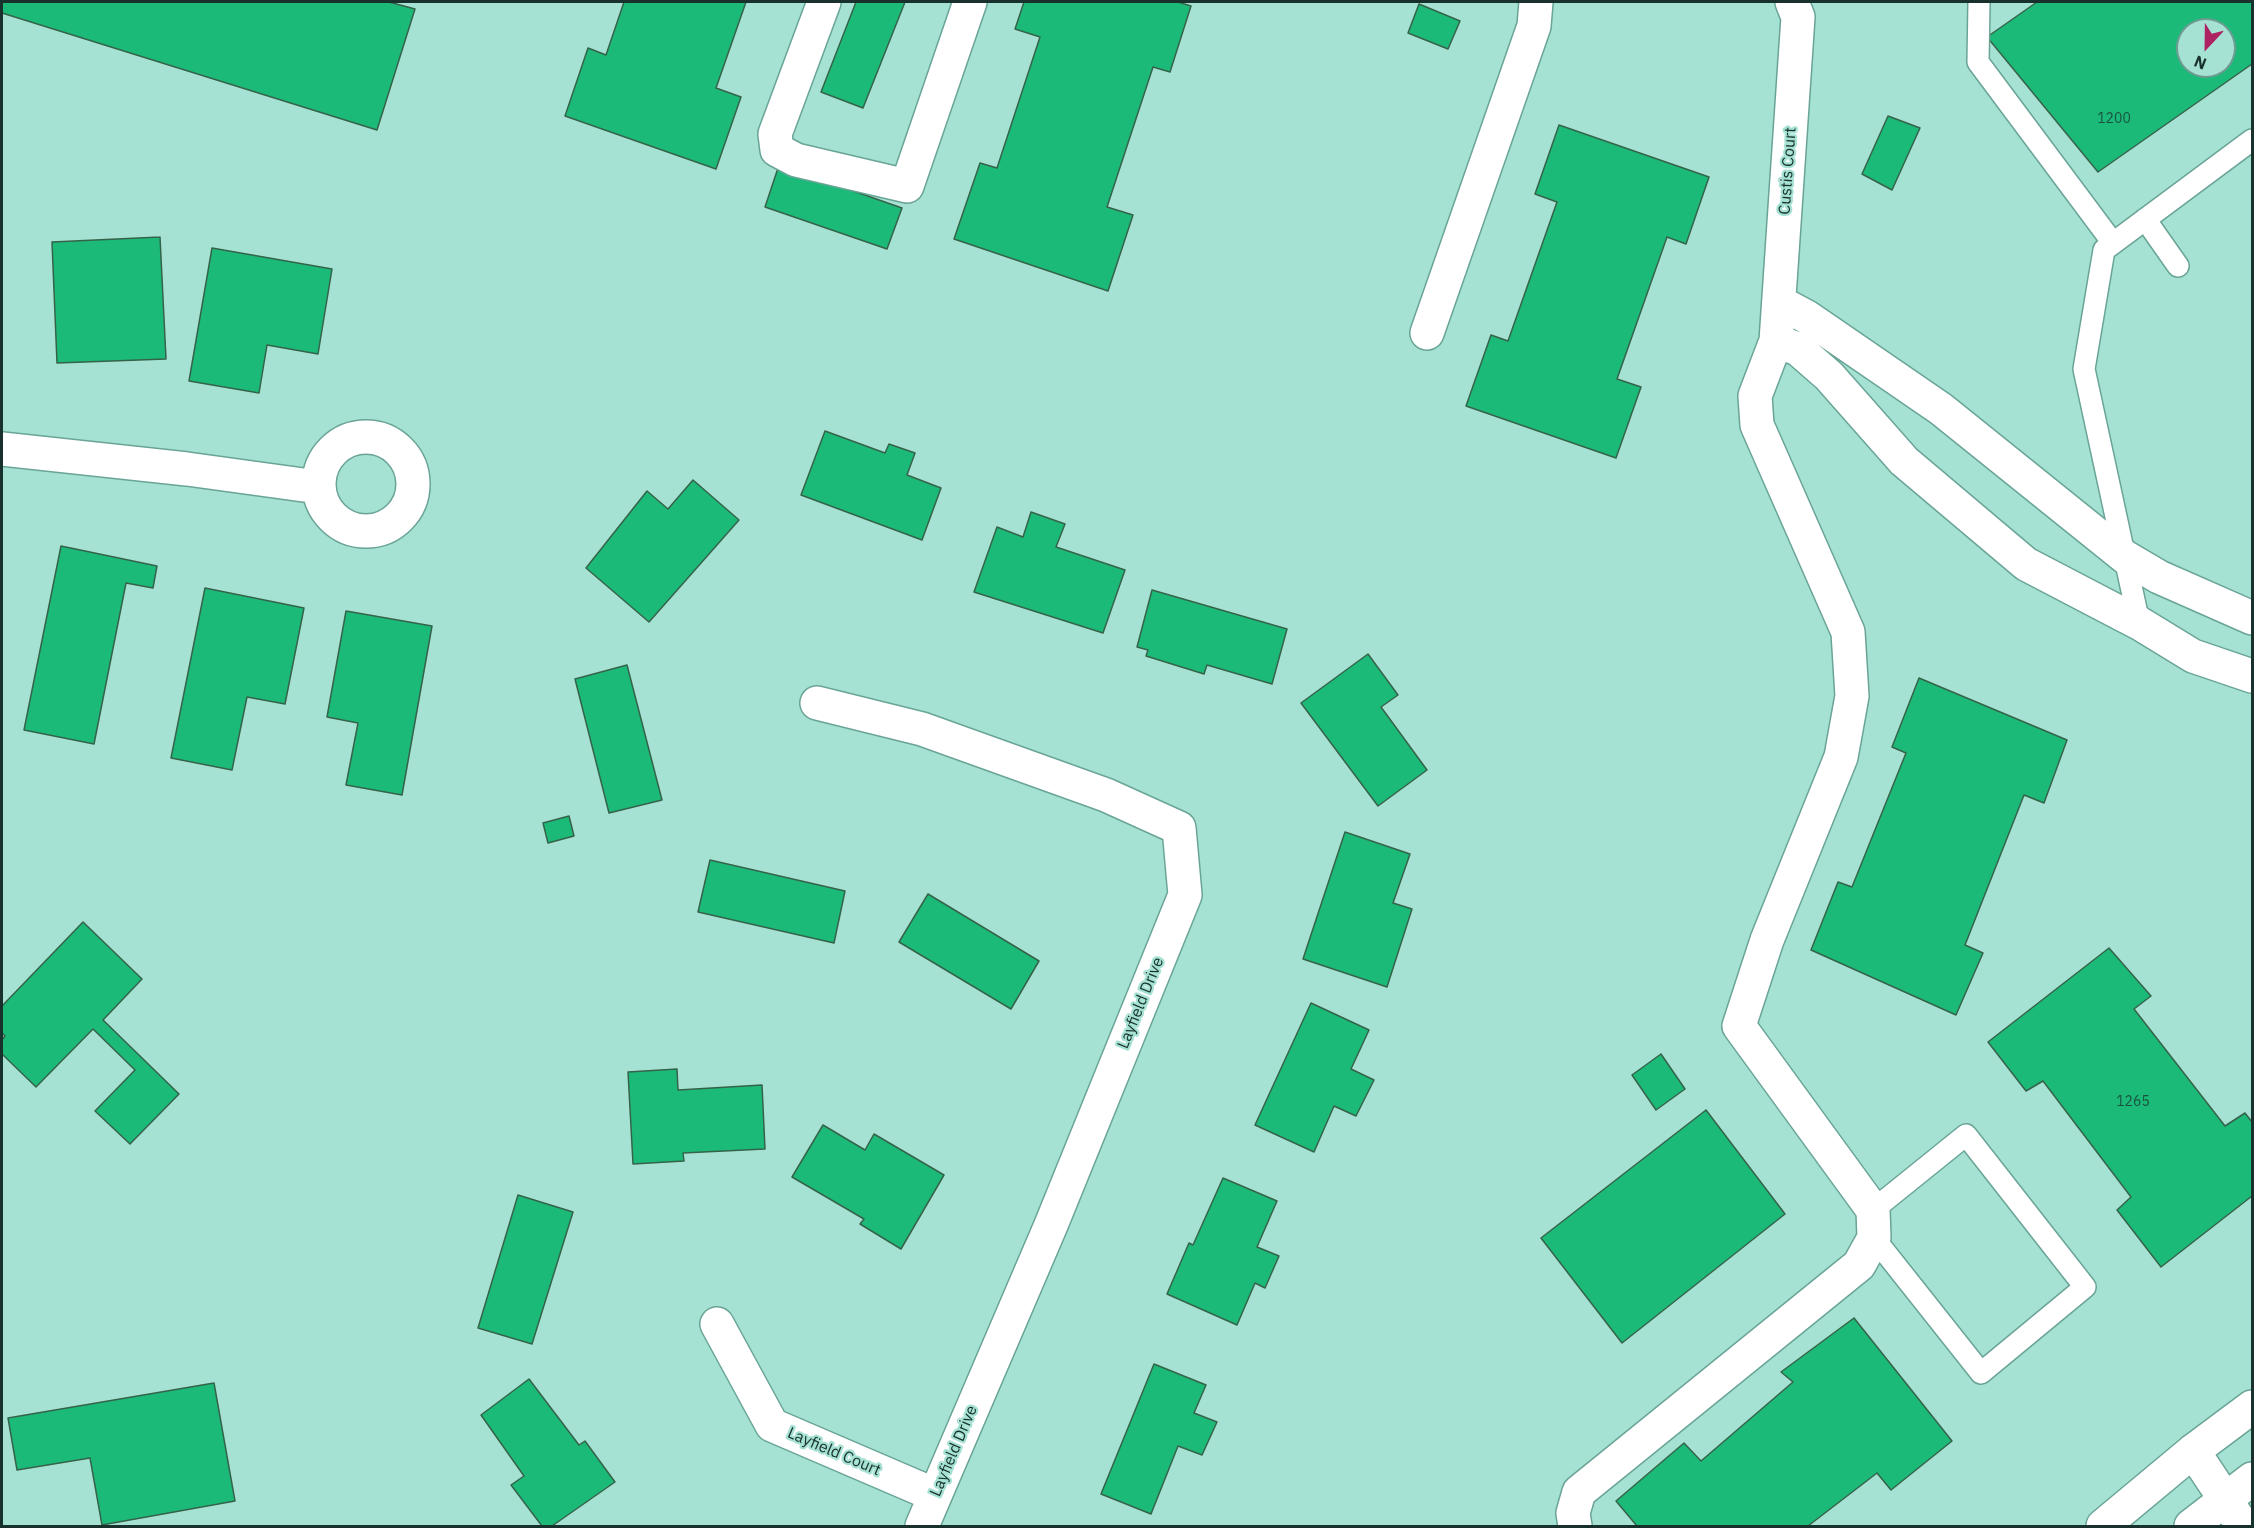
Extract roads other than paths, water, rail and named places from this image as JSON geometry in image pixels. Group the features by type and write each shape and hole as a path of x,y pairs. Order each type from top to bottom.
{"street":[{"path":"824,2 775,134 777,150 796,160 907,186 970,2"},
{"path":"1426,333 1534,26 1536,2"},
{"name":"Custis Court","path":"1792,2 1798,17 1776,341 1755,396 1756,425 1848,632 1852,696 1841,757 1767,940 1739,1026 1873,1224"},
{"path":"1779,302 1807,317 1941,410 2125,557 2159,577 2253,618"},
{"path":"1776,341 1798,349 1829,376 1904,461 2026,564 2139,623 2193,656 2253,676"},
{"path":"2,448 187,469 318,487"},
{"name":"Layfield Drive","path":"817,703 922,729 1106,795 1179,828 1185,894 1051,1225 922,1527"},
{"path":"1575,1527 1573,1513 1579,1492 1859,1265 1873,1224"},
{"name":"Layfield Court","path":"717,1324 772,1425 935,1495"},
{"path":"2103,1527 2193,1451 2253,1407"},
{"path":"2193,1451 2243,1527"},
{"path":"2190,1527 2253,1479"}],"lane":[{"path":"1979,2 1978,62 2113,243"},
{"path":"2139,623 2084,369 2104,250 2253,140"},
{"path":"2145,219 2178,266"},
{"path":"1966,1135 2085,1287 1981,1373 1873,1224 1966,1135"}]}
